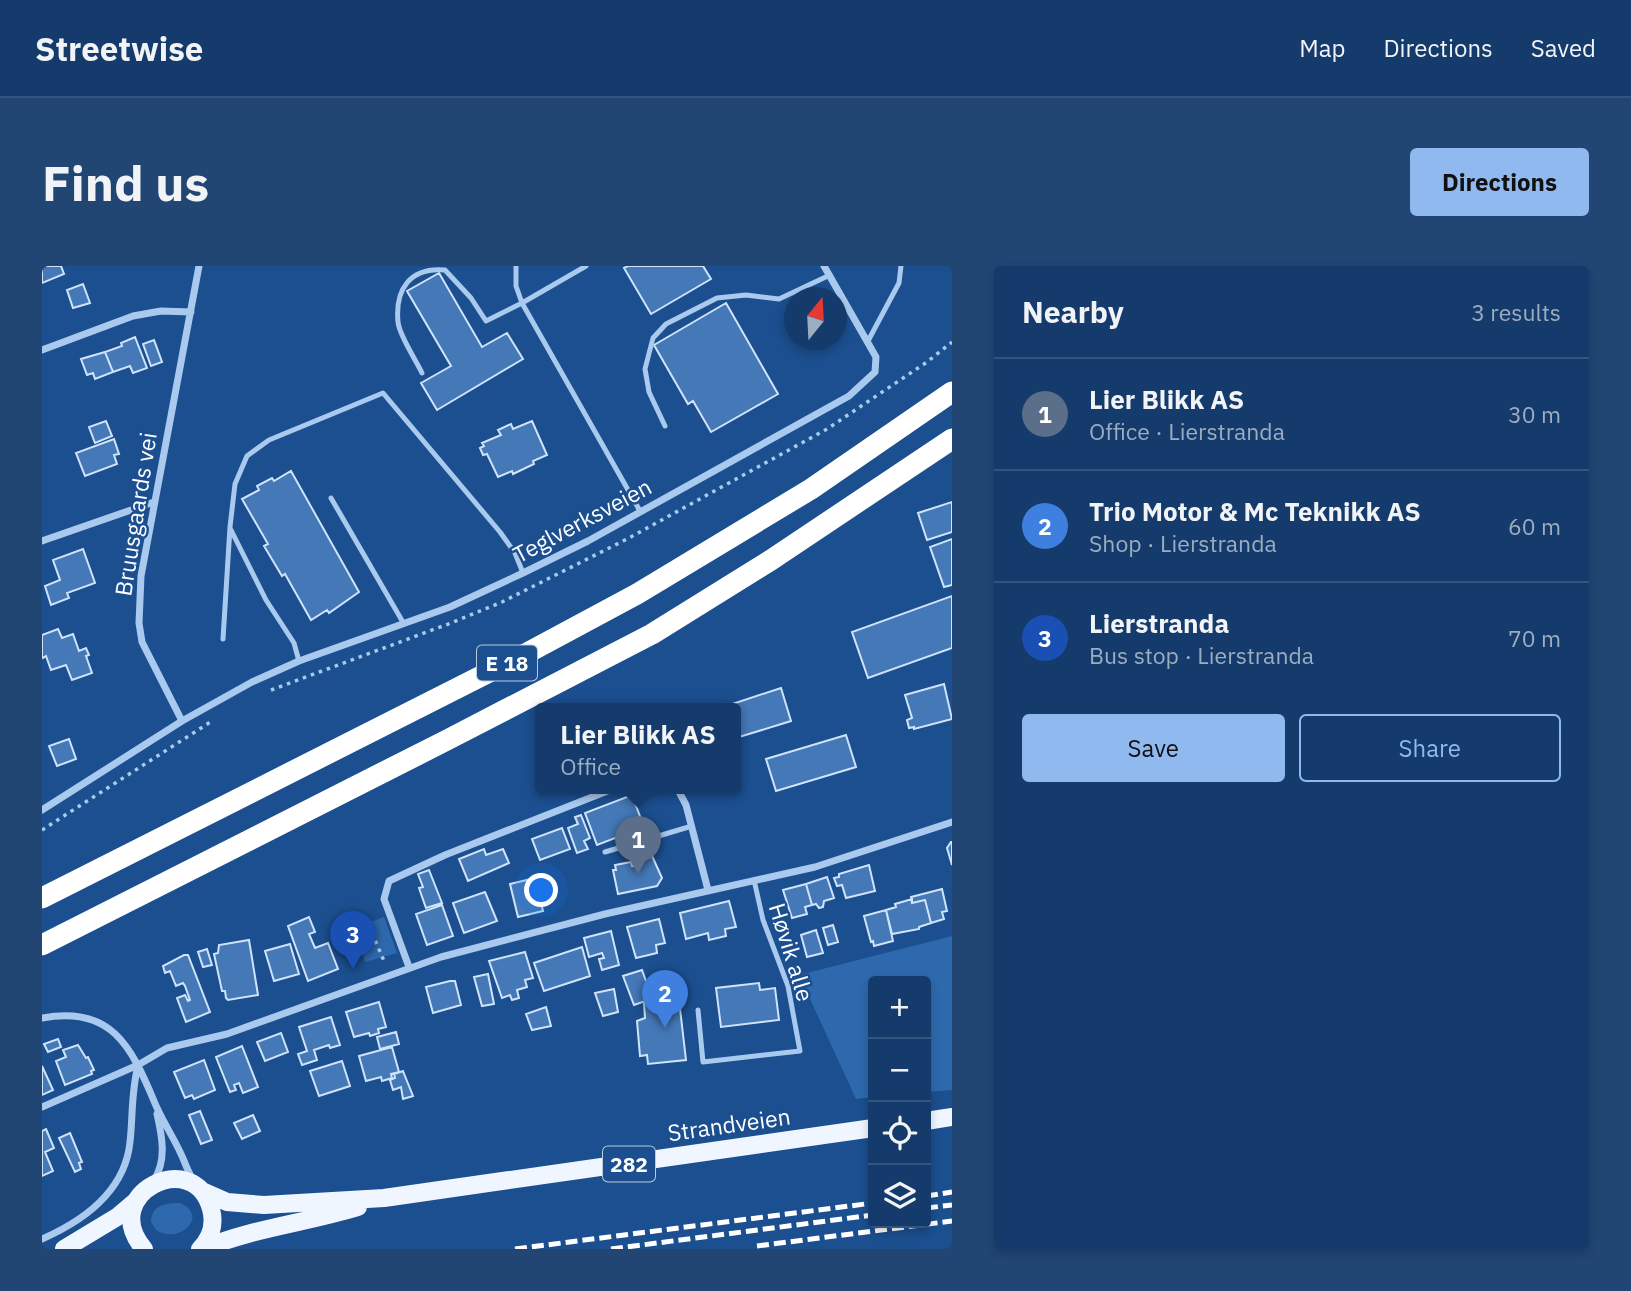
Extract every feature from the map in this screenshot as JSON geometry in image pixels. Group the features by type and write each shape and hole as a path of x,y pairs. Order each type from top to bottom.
{"highway":[{"name":"E 18","path":"42,898 529,652 636,594 811,489 952,391"},
{"name":"E 18","path":"42,945 652,634 771,560 952,439"}],"main road":[{"path":"931,1120 952,1117"},
{"name":"Strandveien","path":"200,1190 227,1202 264,1205 384,1198 868,1129"},
{"name":"282","path":"150,1185 162,1180 176,1179 200,1190 210,1204 213,1222 211,1234 202,1249"},
{"path":"64,1249 117,1217 150,1185"},
{"name":"Strandveien","path":"202,1249 229,1238 265,1228 326,1217 384,1198"},
{"path":"136,1200 133,1228 144,1249"}],"street":[{"name":"Bruusgaards vei","path":"182,721 148,656 139,624 141,576 200,266"},
{"name":"Teglverksveien","path":"182,721 252,682 450,607 523,573 738,460 849,396 875,372 876,357 824,266"},
{"path":"42,350 133,316 160,311 191,312"},
{"path":"42,541 154,502"},
{"path":"42,810 182,721"},
{"path":"409,967 384,899 389,881 445,855 600,794"},
{"path":"681,794 708,890"},
{"path":"42,1107 138,1065 167,1048 227,1034 409,967 511,937 821,866 952,822"},
{"path":"42,1018 79,1016 106,1026 121,1037 138,1065 187,1171 200,1190"},
{"path":"42,1239 87,1214 110,1192 117,1180 129,1153 132,1090 138,1065"},
{"path":"150,1185 160,1170 163,1139 155,1103"}],"lane":[{"path":"516,266 516,286 522,303 640,511"},
{"path":"422,373 398,324 401,290 414,275 431,268 445,270 471,298 486,321 586,266"},
{"path":"868,341 899,283 901,266"},
{"path":"666,426 649,392 645,369 653,338 666,324 717,298 746,295 779,299 830,275"},
{"path":"223,639 235,484 247,456 269,440 383,393 478,504 515,553 523,573"},
{"path":"331,498 404,624"},
{"path":"230,527 267,600 294,643 299,662"},
{"path":"605,852 692,826"},
{"name":"Høvik alle","path":"698,1010 703,1062 800,1051 788,986 763,920 754,880"}],"path":[{"path":"372,933 384,961"}],"shaded area":[{"path":"384,917 397,953 365,962 355,928"},
{"path":"952,936 952,1090 931,1092 931,976 868,976 868,1098 856,1099 799,975"},
{"path":"180,1203 189,1209 192,1215 188,1227 174,1234 156,1230 151,1222 154,1212 164,1205"}],"building":[{"path":"42,266 61,266 64,274 42,283"},
{"path":"703,266 711,279 651,314 624,268"},
{"path":"439,273 482,347 507,333 523,359 437,410 421,383 451,366 407,291"},
{"path":"83,284 90,303 73,308 67,290"},
{"path":"726,303 778,394 711,432 693,401 688,404 654,345"},
{"path":"135,337 147,368 133,373 130,366 113,372 105,352 122,346 121,343"},
{"path":"154,340 162,362 151,366 143,344"},
{"path":"105,352 113,372 95,379 93,373 87,375 81,359"},
{"path":"106,421 112,436 95,443 89,427"},
{"path":"532,421 547,455 513,474 512,471 498,477 487,454 483,455 480,448 484,446 482,443 501,435 498,430 511,424 513,429"},
{"path":"114,439 119,454 114,455 117,464 85,476 76,453"},
{"path":"291,471 359,592 329,613 327,610 311,620 285,574 282,576 264,546 268,544 242,499 259,490 257,486 272,478 274,481"},
{"path":"952,502 952,532 927,540 918,513"},
{"path":"952,539 952,585 944,587 930,547"},
{"path":"83,549 95,583 67,593 69,598 51,605 45,586 60,580 53,560"},
{"path":"952,596 952,648 868,678 852,632"},
{"path":"58,629 62,638 73,634 79,651 86,648 92,673 72,680 66,665 51,670 46,656 42,656 42,635"},
{"path":"944,684 952,719 909,728 907,720 912,718 905,695"},
{"path":"781,688 791,721 741,736 741,703 735,703"},
{"path":"846,735 856,767 776,791 766,759"},
{"path":"69,739 76,759 57,766 49,746"},
{"path":"632,795 644,827 597,845 585,813"},
{"path":"581,815 590,838 584,841 588,849 577,853 568,828 578,824 575,817"},
{"path":"562,828 570,849 540,860 532,839"},
{"path":"952,842 952,865 947,848"},
{"path":"648,847 662,878 657,886 618,894 613,870 616,870 615,865 631,862 632,866 636,866 632,852"},
{"path":"484,849 486,855 503,849 509,863 468,881 459,859"},
{"path":"869,865 875,891 846,898 842,885 837,886 834,878"},
{"path":"429,870 442,903 426,908 419,888 423,887 418,874"},
{"path":"827,877 834,898 824,901 823,907 819,908 816,904 812,905 806,884"},
{"path":"535,878 543,911 518,917 510,884"},
{"path":"806,884 812,905 805,907 807,914 792,918 783,890"},
{"path":"942,889 947,911 942,912 944,919 931,923 925,900 912,903 911,897"},
{"path":"485,892 497,921 464,933 453,903"},
{"path":"912,899 912,903 925,900 931,923 919,929 892,934 886,910"},
{"path":"729,901 736,927 725,929 726,936 709,940 708,933 686,939 680,913"},
{"path":"442,905 453,936 427,945 416,914"},
{"path":"886,910 893,941 874,946 864,916"},
{"path":"309,917 315,932 309,934 315,948 328,943 338,969 308,981 288,926"},
{"path":"659,919 665,943 656,945 657,953 636,958 627,927"},
{"path":"833,925 838,942 828,945 823,928"},
{"path":"816,930 823,953 807,957 801,935"},
{"path":"611,931 619,965 602,970 599,959 604,958 602,953 589,957 584,938"},
{"path":"249,940 258,995 228,1000 225,991 222,991 214,954 218,953 219,945"},
{"path":"290,944 299,974 274,981 265,951"},
{"path":"582,947 590,976 544,991 534,963"},
{"path":"207,949 212,965 203,967 198,952"},
{"path":"525,952 533,978 525,980 527,987 517,990 519,998 512,1000 510,995 502,998 489,961"},
{"path":"188,955 210,1012 186,1022 177,998 185,995 188,1001 190,1000 185,986 183,983 176,986 170,971 165,973 163,966"},
{"path":"642,970 651,995 647,996 648,1000 634,1005 623,976"},
{"path":"488,974 494,1004 482,1006 474,977"},
{"path":"455,981 461,1005 433,1013 426,987"},
{"path":"759,983 760,990 775,988 779,1020 721,1027 716,988"},
{"path":"614,989 618,1012 603,1016 595,993"},
{"path":"679,1000 686,1060 648,1064 647,1055 640,1056 637,1021 645,1018 644,1003"},
{"path":"379,1002 386,1027 378,1029 379,1033 370,1036 369,1033 354,1037 346,1012"},
{"path":"546,1007 551,1026 532,1030 526,1014"},
{"path":"331,1017 340,1045 314,1050 317,1060 302,1065 298,1054 307,1051 299,1027"},
{"path":"396,1032 399,1044 380,1049 377,1037"},
{"path":"281,1033 288,1052 265,1061 257,1042"},
{"path":"58,1039 61,1047 48,1052 44,1044"},
{"path":"78,1045 94,1070 91,1071 92,1074 65,1085 56,1061 66,1057 63,1050"},
{"path":"242,1046 258,1087 243,1093 239,1083 234,1085 236,1090 230,1092 216,1057"},
{"path":"392,1047 399,1072 382,1081 381,1077 366,1081 359,1056"},
{"path":"204,1060 215,1090 194,1099 192,1095 185,1098 174,1072"},
{"path":"342,1061 350,1086 319,1096 310,1071"},
{"path":"42,1066 53,1090 42,1095"},
{"path":"403,1071 413,1096 403,1099 401,1087 393,1090 390,1080 395,1078 394,1074"},
{"path":"200,1111 212,1140 201,1144 189,1115"},
{"path":"253,1115 260,1131 242,1139 234,1123"},
{"path":"46,1129 54,1148 45,1152 53,1171 42,1176 42,1131"},
{"path":"70,1133 82,1162 79,1163 81,1169 75,1172 59,1138"}],"railway":[{"path":"931,1195 952,1192"},
{"path":"515,1249 868,1204"},
{"path":"931,1207 952,1205"},
{"path":"611,1249 868,1216"},
{"path":"757,1246 952,1221"}],"place":[{"name":"Lier Blikk AS","path":"638,874"},
{"name":"Lierstranda","path":"353,969"},
{"name":"Trio Motor & Mc Teknikk AS","path":"665,1028"}]}
